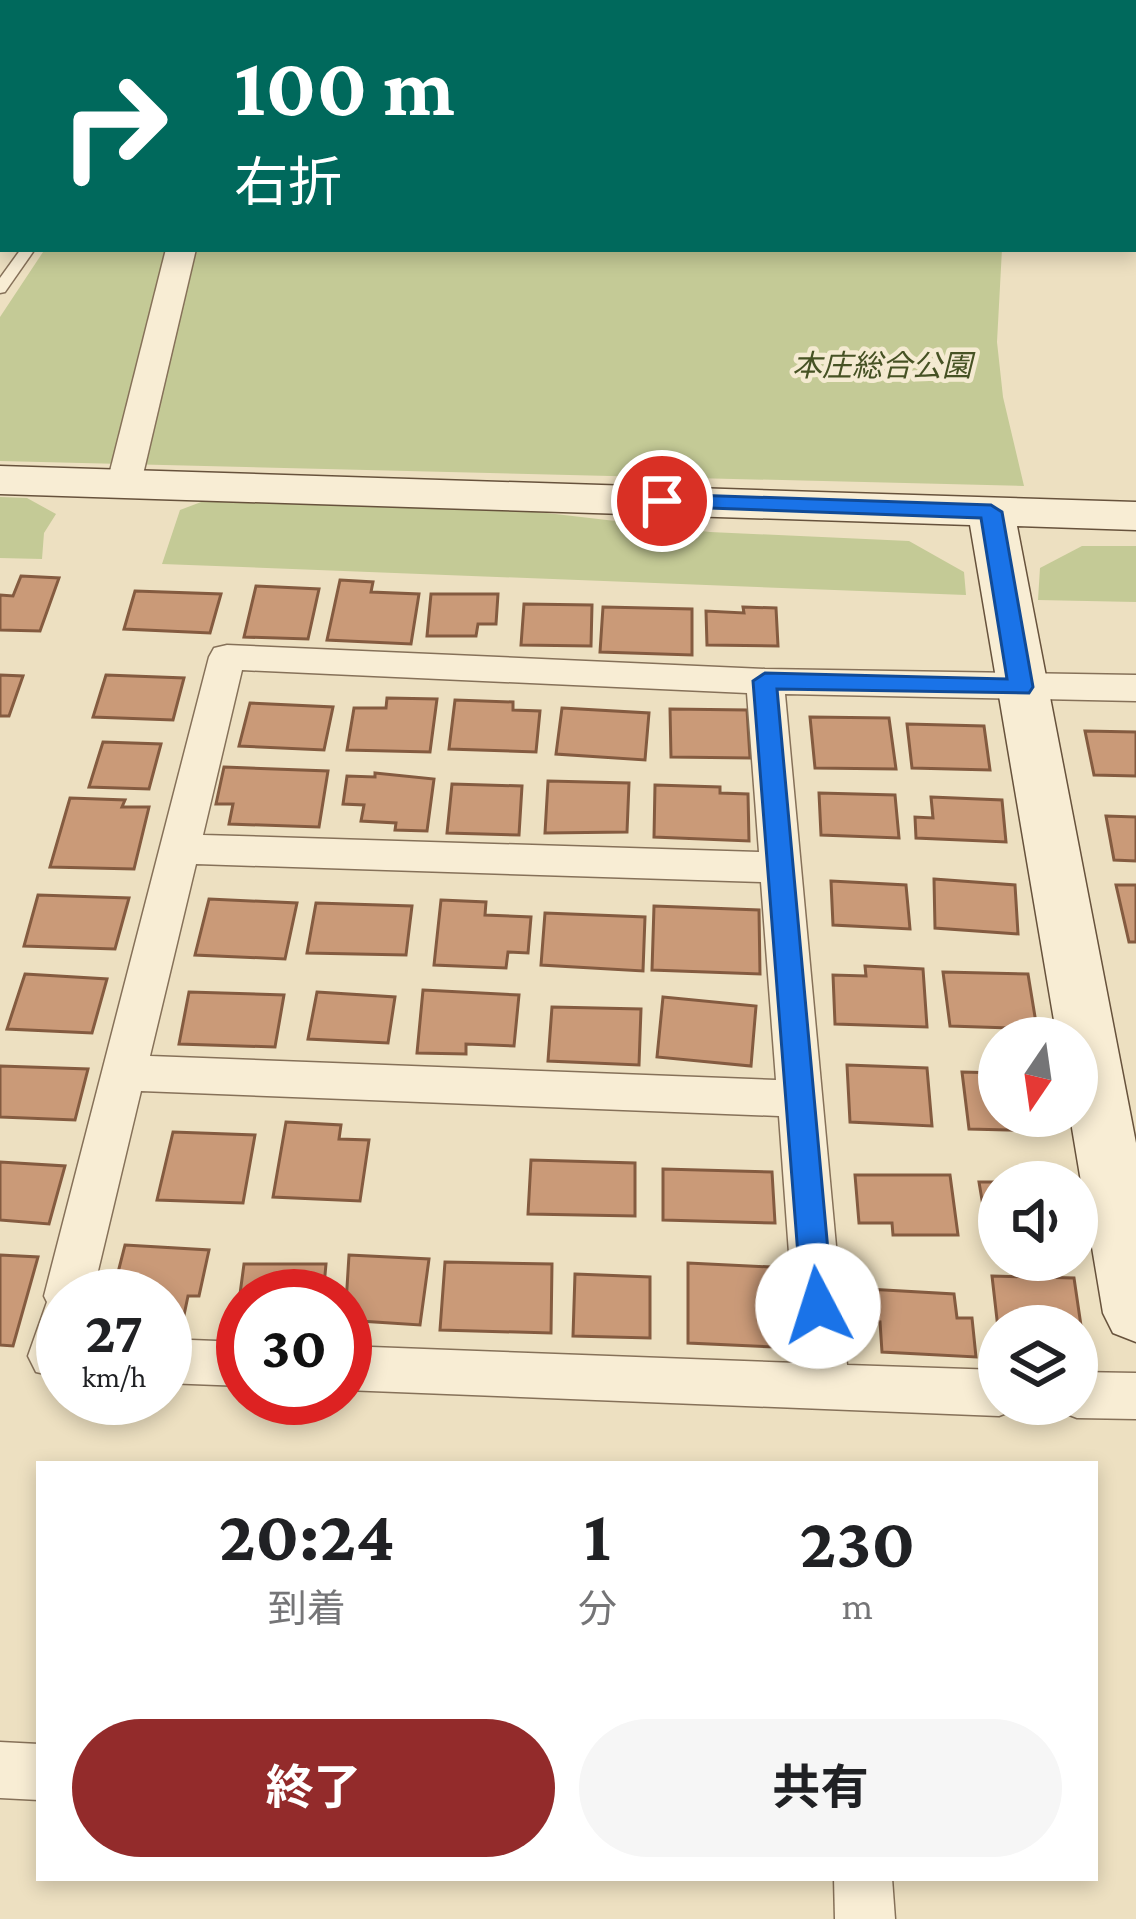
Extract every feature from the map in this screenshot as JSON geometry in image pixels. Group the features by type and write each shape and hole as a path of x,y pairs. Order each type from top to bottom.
{"street":[{"path":"124,484 180,252"},
{"path":"0,480 1136,516"},
{"path":"991,512 1136,1313"},
{"path":"75,1269 227,657 765,681 1136,688"},
{"path":"765,681 824,1388"},
{"path":"179,849 781,868"},
{"path":"124,1073 800,1099"},
{"path":"372,1369 978,1392"},
{"path":"1098,1395 1136,1396"},
{"path":"0,1769 36,1772"},
{"path":"863,1881 866,1919"}],"lane":[{"path":"0,289 26,252"}],"green space":[{"name":"本庄総合公園","path":"43,252 1002,252 997,342 1003,397 1024,486 0,461 0,317"},
{"path":"0,497 27,498 56,514 44,533 42,559 0,558"},
{"path":"209,499 503,508 710,532 909,541 964,572 966,595 162,564 180,510"},
{"path":"1082,546 1136,546 1136,602 1038,600 1040,568"}],"building":[{"path":"21,576 59,578 40,631 0,630 0,595 13,596"},
{"path":"340,580 373,582 371,592 419,594 411,644 327,640"},
{"path":"256,586 319,589 308,639 244,637"},
{"path":"135,591 221,594 210,633 124,629"},
{"path":"431,594 498,594 496,624 478,624 476,636 427,636"},
{"path":"524,604 592,605 591,646 521,645"},
{"path":"603,607 692,609 692,655 600,652"},
{"path":"743,607 776,608 778,646 707,645 706,611 744,613"},
{"path":"0,675 23,676 9,716 0,716"},
{"path":"106,675 184,678 173,720 93,717"},
{"path":"387,698 437,699 430,752 347,750 354,708 386,708"},
{"path":"455,700 513,702 513,710 540,711 536,752 449,749"},
{"path":"250,703 333,707 324,750 239,746"},
{"path":"562,708 649,713 645,760 556,754"},
{"path":"670,709 747,710 750,758 671,757"},
{"path":"810,717 889,718 896,769 815,768"},
{"path":"907,724 984,726 990,770 912,768"},
{"path":"1085,731 1136,732 1136,776 1094,775"},
{"path":"103,742 161,744 149,789 89,787"},
{"path":"224,767 328,771 319,827 229,824 233,804 216,804"},
{"path":"375,773 434,779 427,831 395,830 396,823 361,821 364,805 343,804 347,776 375,777"},
{"path":"548,781 629,783 627,832 545,833"},
{"path":"452,784 522,786 519,835 447,833"},
{"path":"655,785 720,787 720,793 748,794 749,841 654,837"},
{"path":"819,793 895,795 899,838 821,835"},
{"path":"931,797 1002,800 1006,842 916,838 915,817 933,818"},
{"path":"70,798 125,800 122,807 149,807 134,869 50,867"},
{"path":"1106,816 1136,817 1136,861 1114,860"},
{"path":"934,879 1015,885 1018,934 935,928"},
{"path":"831,881 906,885 910,929 833,925"},
{"path":"1116,885 1136,885 1136,942 1129,942"},
{"path":"38,895 129,898 115,949 24,946"},
{"path":"209,899 297,903 285,959 195,955"},
{"path":"441,900 486,902 485,915 531,917 528,953 508,952 506,968 434,965"},
{"path":"316,903 412,906 406,955 307,953"},
{"path":"654,906 759,910 760,974 652,970"},
{"path":"545,913 645,917 643,971 541,965"},
{"path":"865,966 923,969 927,1027 835,1024 833,975 866,976"},
{"path":"943,972 1028,974 1035,1017 978,1017 978,1027 950,1026"},
{"path":"25,974 107,979 92,1033 7,1029"},
{"path":"423,990 519,995 514,1046 466,1044 466,1054 417,1053"},
{"path":"189,992 284,995 275,1047 179,1044"},
{"path":"317,992 395,997 388,1043 308,1039"},
{"path":"663,997 756,1006 751,1066 657,1057"},
{"path":"552,1007 641,1009 639,1065 548,1061"},
{"path":"847,1065 927,1068 932,1126 850,1122"},
{"path":"0,1066 88,1069 75,1120 0,1117"},
{"path":"962,1072 978,1072 978,1129 969,1129"},
{"path":"286,1122 341,1125 339,1139 369,1140 360,1201 273,1197"},
{"path":"173,1132 255,1135 243,1203 157,1200"},
{"path":"531,1160 635,1163 635,1216 528,1214"},
{"path":"0,1162 65,1166 49,1224 0,1220"},
{"path":"663,1169 772,1172 775,1223 663,1220"},
{"path":"855,1175 950,1175 958,1235 893,1235 892,1223 859,1223"},
{"path":"125,1245 209,1250 199,1296 192,1296 192,1269 119,1269"},
{"path":"0,1255 38,1257 13,1346 0,1345"},
{"path":"349,1255 429,1259 420,1325 372,1322 372,1269 348,1269"},
{"path":"445,1262 552,1264 551,1333 440,1330"},
{"path":"688,1263 771,1267 774,1347 688,1343"},
{"path":"244,1264 326,1264 326,1269 243,1269"},
{"path":"575,1274 650,1277 650,1338 573,1336"},
{"path":"993,1281 1074,1281 1078,1305 995,1305"},
{"path":"867,1289 954,1294 957,1318 972,1318 976,1357 882,1352 880,1322 869,1321"}],"route":[{"path":"662,501 991,512 1021,687 765,681 818,1306"}]}
